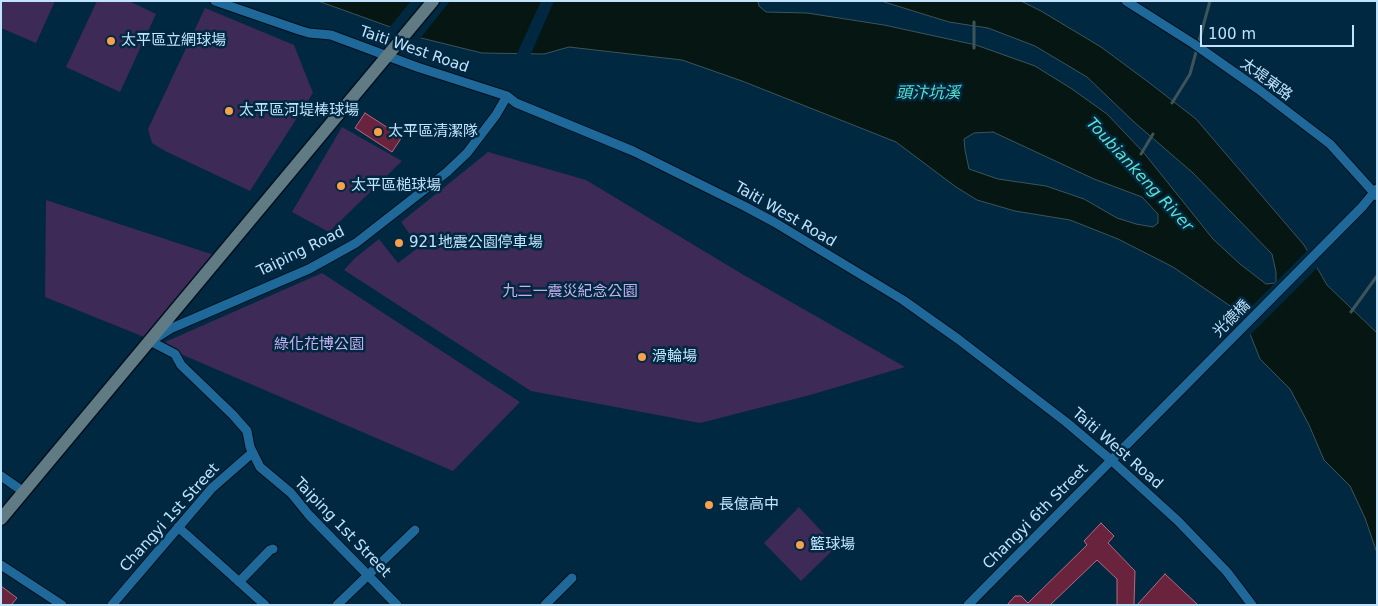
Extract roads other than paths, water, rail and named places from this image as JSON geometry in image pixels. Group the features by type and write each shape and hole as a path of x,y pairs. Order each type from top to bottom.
{"street":[{"name":"Taiti West Road","path":"215,1 299,30 331,36 507,96 516,103 633,151 746,206 866,276 903,300 1066,422 1178,521 1212,556 1252,605"},
{"name":"Taiping Road","path":"1,519 433,1"},
{"name":"太堤東路","path":"1126,1 1194,44 1330,144 1376,193"},
{"name":"Taiping Road","path":"150,341 172,328 309,270 356,243 447,172 467,153 496,115 507,96"},
{"name":"光德橋","path":"1123,448 1376,193"},
{"name":"Taiping 1st Street","path":"150,341 175,354 181,364 233,415 246,431 252,453 260,467 292,493 309,515 397,605"},
{"name":"Changyi 6th Street","path":"968,605 1123,448"},
{"name":"Changyi 1st Street","path":"112,605 212,488 252,453"},
{"path":"1,476 24,492"},
{"path":"178,527 265,605"},
{"path":"338,605 415,530"},
{"path":"239,582 273,549"},
{"path":"1,566 62,605"},
{"path":"545,605 572,578"}],"water":[{"name":"頭汴坑溪","path":"318,1 758,1 759,6 766,12 807,13 884,25 976,45 1035,66 1107,114 1144,153 1213,239 1240,264 1266,284 1276,283 1276,272 1272,254 1193,173 1134,122 1087,77 1035,46 988,28 949,22 881,1 1021,1 1041,11 1101,47 1196,119 1304,245 1327,285 1377,333 1377,553 1365,518 1350,486 1324,460 1309,425 1290,389 1260,359 1242,314 1173,267 1118,239 1070,220 1015,211 977,200 956,187 896,142 742,81 682,60 569,47 544,54 482,53 421,38","holes":["993,132 1094,179 1142,197 1158,214 1158,223 1153,227 1136,224 1117,218 1084,199 1046,186 998,179 969,169 964,139 974,133"]}],"waterway":[{"path":"1172,103 1190,74 1210,1"},
{"path":"974,22 974,48"},
{"name":"Toubiankeng River","path":"1141,154 1153,134"},
{"path":"1351,312 1377,276"}],"place":[{"name":"太平區立網球場","path":"111,41"},
{"name":"太平區河堤棒球場","path":"229,111"},
{"name":"太平區清潔隊","path":"378,132"},
{"name":"太平區槌球場","path":"341,186"},
{"name":"921地震公園停車場","path":"399,243"},
{"name":"滑輪場","path":"642,357"},
{"name":"長億高中","path":"709,505"},
{"name":"籃球場","path":"800,545"}],"park label":[{"name":"九二一震災紀念公園","path":"570,292"},
{"name":"綠化花博公園","path":"319,345"}]}
